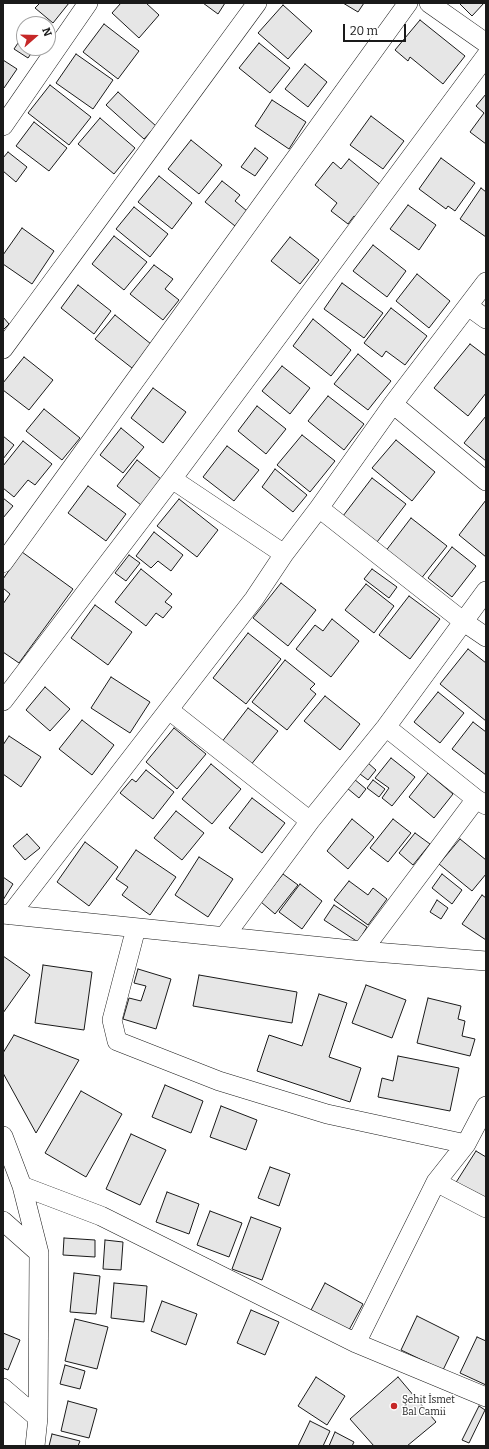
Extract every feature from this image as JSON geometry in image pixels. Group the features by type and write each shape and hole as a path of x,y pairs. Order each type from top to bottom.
{"street":[{"path":"3,126 88,3"},
{"path":"3,349 257,3"},
{"path":"3,563 408,3"},
{"path":"429,3 486,43"},
{"path":"3,701 172,479 486,56"},
{"path":"7,914 169,710 254,599 284,554 319,508 393,404 486,282"},
{"path":"468,306 486,319"},
{"path":"393,404 486,481"},
{"path":"172,479 284,554"},
{"path":"319,508 464,622 486,637"},
{"path":"224,937 310,821 386,727 486,591"},
{"path":"169,710 310,821"},
{"path":"362,951 481,802 386,727"},
{"path":"7,914 362,951 486,961"},
{"path":"136,928 112,1020 117,1041 219,1081 327,1114 466,1144"},
{"path":"356,1343 436,1182 466,1144 486,1106"},
{"path":"3,1136 22,1186 38,1253 38,1418 35,1446"},
{"path":"436,1182 486,1208"},
{"path":"22,1186 101,1216 356,1343 486,1397"},
{"path":"3,1221 38,1253"},
{"path":"3,1388 38,1418"}],"building":[{"path":"40,3 69,3 56,19 56,16 45,16 35,8"},
{"path":"121,3 146,3 159,15 139,38 112,13"},
{"path":"203,3 225,3 218,14"},
{"path":"343,3 364,3 358,12"},
{"path":"459,3 484,3 472,16"},
{"path":"283,5 312,31 288,59 258,33"},
{"path":"420,20 465,56 443,84 410,57 408,61 395,50"},
{"path":"104,24 139,51 118,79 83,52"},
{"path":"259,43 290,68 270,93 239,68"},
{"path":"76,54 113,80 93,109 56,83"},
{"path":"3,60 17,69 4,88 3,87"},
{"path":"305,64 327,82 308,107 285,89"},
{"path":"50,85 91,117 69,145 28,113"},
{"path":"118,92 156,126 144,139 106,105"},
{"path":"486,94 486,144 470,132 484,113 476,106"},
{"path":"272,100 306,122 289,149 255,126"},
{"path":"371,116 404,141 383,169 350,145"},
{"path":"100,118 135,148 114,174 78,144"},
{"path":"34,122 67,148 49,171 16,146"},
{"path":"191,140 222,165 199,194 168,169"},
{"path":"255,148 268,158 255,176 241,167"},
{"path":"8,152 27,167 16,182 3,171 3,158"},
{"path":"441,158 475,183 455,211 448,206 446,209 419,189"},
{"path":"349,159 383,187 358,219 354,216 348,224 331,211 337,203 315,185 333,162 341,169"},
{"path":"159,176 192,203 172,229 138,202"},
{"path":"222,181 240,195 235,201 247,211 235,226 205,202"},
{"path":"481,188 486,192 486,237 460,219"},
{"path":"408,205 436,225 419,250 390,229"},
{"path":"134,207 168,234 150,257 116,229"},
{"path":"22,228 54,251 32,284 3,264 3,255"},
{"path":"114,236 147,262 124,290 92,264"},
{"path":"290,237 319,260 300,284 271,261"},
{"path":"373,245 406,271 387,297 353,271"},
{"path":"154,265 173,279 165,289 179,300 163,320 130,294"},
{"path":"417,274 450,301 429,328 396,301"},
{"path":"342,283 383,313 364,338 324,309"},
{"path":"78,285 111,311 94,334 61,308"},
{"path":"391,308 427,336 405,365 386,351 382,357 364,343"},
{"path":"115,315 151,344 132,368 95,339"},
{"path":"3,317 9,324 3,330"},
{"path":"313,319 351,350 331,376 293,346"},
{"path":"470,344 486,356 486,393 468,416 434,388"},
{"path":"358,354 391,381 368,410 334,384"},
{"path":"24,357 53,380 29,410 3,390 3,383"},
{"path":"282,366 310,388 290,414 262,391"},
{"path":"153,388 186,412 163,443 131,418"},
{"path":"328,396 364,424 344,450 308,421"},
{"path":"257,406 286,429 266,454 238,431"},
{"path":"44,409 80,438 62,460 26,431"},
{"path":"486,416 486,461 464,443"},
{"path":"121,428 144,447 123,473 100,455"},
{"path":"302,435 335,461 310,492 277,465"},
{"path":"3,436 14,445 3,459"},
{"path":"396,440 435,472 412,501 372,468"},
{"path":"23,441 52,464 35,485 28,480 14,497 3,488 3,466"},
{"path":"227,446 259,470 234,501 203,477"},
{"path":"137,460 161,479 141,505 117,486"},
{"path":"275,469 307,495 293,512 262,487"},
{"path":"372,478 406,504 377,542 343,516"},
{"path":"88,486 126,514 106,541 68,513"},
{"path":"3,498 13,506 3,518"},
{"path":"179,499 218,530 197,557 157,526"},
{"path":"486,500 486,557 459,535"},
{"path":"411,518 447,546 420,580 385,552"},
{"path":"154,532 183,555 171,571 158,561 151,568 136,556"},
{"path":"452,547 476,566 452,597 428,578"},
{"path":"22,552 73,589 19,663 3,652 3,604 10,594 3,588 3,579"},
{"path":"129,555 140,563 126,581 115,573"},
{"path":"141,569 172,594 165,602 172,607 163,618 156,613 146,626 115,602"},
{"path":"372,569 397,587 389,598 364,579"},
{"path":"281,583 316,610 288,646 253,618"},
{"path":"366,584 394,606 374,633 345,610"},
{"path":"409,596 440,619 410,659 379,635"},
{"path":"95,605 132,632 108,665 71,638"},
{"path":"332,619 359,641 331,677 296,649 315,625 323,631"},
{"path":"248,633 281,659 246,704 213,678"},
{"path":"468,649 486,663 486,721 440,684"},
{"path":"285,660 315,684 310,689 316,694 287,730 252,702"},
{"path":"111,677 150,702 130,733 91,708"},
{"path":"45,687 70,709 50,731 26,710"},
{"path":"438,692 464,713 440,743 414,722"},
{"path":"325,696 360,724 340,750 304,721"},
{"path":"248,708 278,731 250,766 221,743"},
{"path":"82,720 114,745 92,775 59,749"},
{"path":"473,722 486,732 486,775 452,749"},
{"path":"174,728 206,754 177,789 146,762"},
{"path":"9,736 41,757 21,787 3,774 3,745"},
{"path":"391,758 415,777 392,806 382,798 389,788 375,778"},
{"path":"368,763 376,770 368,780 360,774"},
{"path":"211,764 241,789 212,824 182,799"},
{"path":"146,770 174,792 153,819 120,793 132,779 136,782"},
{"path":"428,773 453,794 434,818 409,797"},
{"path":"354,779 366,789 359,798 347,788"},
{"path":"373,780 385,789 379,797 367,788"},
{"path":"252,798 285,823 262,853 229,828"},
{"path":"176,811 204,833 182,860 154,838"},
{"path":"352,819 374,837 348,869 327,851"},
{"path":"393,819 411,833 388,862 370,848"},
{"path":"415,833 430,844 413,865 399,853"},
{"path":"27,834 40,848 25,860 13,846"},
{"path":"460,839 486,860 486,874 472,891 439,864"},
{"path":"85,842 118,867 89,906 57,882"},
{"path":"136,850 176,877 150,915 122,895 128,887 116,879"},
{"path":"199,857 233,879 208,917 175,895"},
{"path":"283,874 298,885 275,914 261,902"},
{"path":"442,874 462,890 452,904 432,888"},
{"path":"3,877 13,884 3,900"},
{"path":"349,881 368,895 373,888 387,899 368,925 334,900"},
{"path":"300,884 322,901 302,929 279,912"},
{"path":"482,895 486,898 486,940 462,924"},
{"path":"437,900 448,908 441,919 430,912"},
{"path":"334,905 367,927 358,942 324,920"},
{"path":"3,956 30,975 3,1013"},
{"path":"43,965 92,972 84,1030 35,1023"},
{"path":"138,969 171,979 156,1029 123,1019 129,998 141,1001 146,986 134,983"},
{"path":"199,975 297,992 292,1023 193,1006"},
{"path":"366,985 406,1000 392,1038 352,1023"},
{"path":"319,994 347,1003 329,1057 361,1068 350,1102 257,1071 269,1035 302,1046"},
{"path":"428,998 461,1006 458,1019 465,1021 462,1036 475,1039 470,1056 417,1043"},
{"path":"14,1035 79,1060 36,1133 3,1073 3,1053"},
{"path":"398,1056 459,1068 450,1111 378,1097 382,1078 393,1081"},
{"path":"165,1085 203,1101 191,1133 152,1117"},
{"path":"81,1091 122,1114 86,1177 45,1153"},
{"path":"221,1106 257,1120 246,1150 210,1137"},
{"path":"131,1134 166,1150 140,1205 106,1189"},
{"path":"476,1151 486,1157 486,1203 455,1184"},
{"path":"270,1167 290,1174 279,1206 258,1198"},
{"path":"167,1192 199,1204 189,1234 156,1222"},
{"path":"210,1211 242,1223 229,1257 197,1245"},
{"path":"251,1217 281,1228 262,1280 232,1269"},
{"path":"64,1238 95,1240 95,1257 63,1255"},
{"path":"105,1240 123,1242 121,1270 103,1269"},
{"path":"74,1273 100,1276 96,1314 70,1312"},
{"path":"114,1283 147,1286 144,1322 111,1318"},
{"path":"325,1283 363,1304 349,1330 311,1310"},
{"path":"162,1301 197,1314 186,1345 151,1331"},
{"path":"251,1310 279,1322 265,1355 237,1343"},
{"path":"417,1316 459,1337 443,1370 401,1350"},
{"path":"75,1319 108,1327 97,1369 65,1361"},
{"path":"3,1333 20,1340 8,1370 3,1368"},
{"path":"477,1337 486,1341 486,1385 460,1373"},
{"path":"65,1365 85,1371 80,1389 60,1384"},
{"path":"316,1377 345,1396 327,1425 298,1406"},
{"name":"Şehit İsmet Bal Camii","path":"398,1377 436,1422 407,1446 374,1446 350,1419"},
{"path":"68,1401 97,1409 89,1438 61,1431"},
{"path":"479,1406 485,1410 469,1443 462,1440"},
{"path":"310,1421 330,1431 323,1446 298,1446"},
{"path":"335,1432 354,1442 352,1446 329,1446"},
{"path":"52,1434 80,1441 78,1446 49,1446"}],"place":[{"name":"Şehit İsmet Bal Camii","path":"394,1406"}]}
